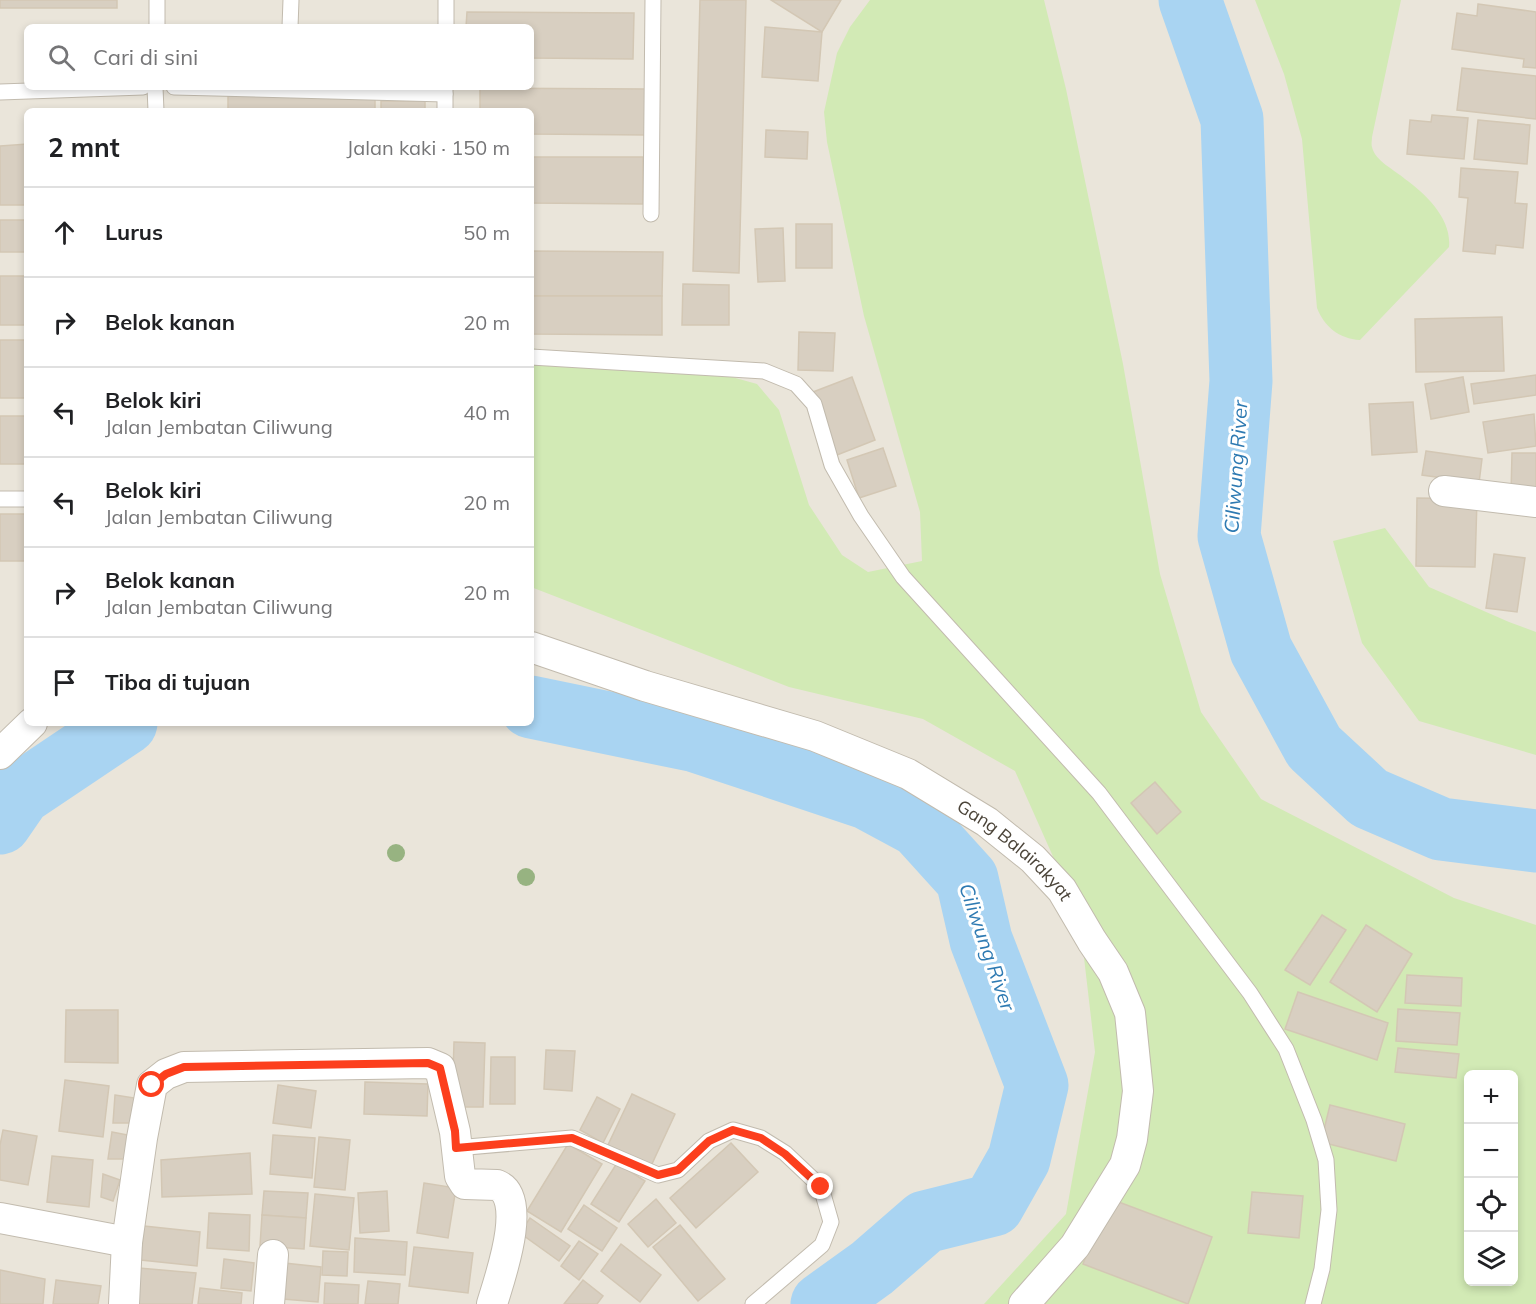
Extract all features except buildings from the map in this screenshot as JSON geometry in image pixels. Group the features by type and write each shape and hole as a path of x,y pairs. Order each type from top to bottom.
{"street":[{"path":"1443,491 1536,502"},
{"name":"Gang Balairakyat","path":"534,647 645,686 815,736 908,774 987,822 1033,859 1062,890 1092,942 1113,972 1130,1012 1138,1091 1132,1138 1125,1166 1075,1246 1024,1304"},
{"path":"0,754 29,726"},
{"path":"124,1304 127,1242 152,1085 166,1074 184,1067 428,1063 440,1068 455,1131 462,1181 465,1184 497,1185 509,1197 512,1222 504,1263 492,1304"},
{"path":"0,1218 127,1242"},
{"path":"269,1304 273,1255"}],"lane":[{"path":"157,0 157,24"},
{"path":"290,24 291,0"},
{"path":"446,0 446,24"},
{"path":"651,214 653,0"},
{"path":"0,92 57,90"},
{"path":"155,90 156,108"},
{"path":"445,90 445,108"},
{"path":"534,357 764,371 796,384 814,404 832,465 861,516 903,577 1100,793 1250,993 1286,1049 1314,1120 1326,1160 1329,1210 1322,1269 1313,1304"},
{"path":"0,499 24,499"},
{"path":"456,1148 572,1138 658,1175 678,1170 709,1141 733,1130 761,1138 785,1154 821,1187 831,1222 822,1245 753,1304"}],"shaded area":[{"path":"0,0 1536,0 1536,1304 0,1304"}],"green space":[{"path":"870,0 1044,0 1066,89 1123,364 1160,574 1201,712 1261,799 1454,898 1536,925 1536,1304 984,1304 1066,1214 1095,1052 1083,949 1059,870 1015,771 923,719 789,687 534,588 534,348 591,358 696,367 757,384 779,410 809,505 842,555 868,572 922,561 920,512 864,316 827,142 824,112 837,53 850,27"},
{"path":"1255,0 1401,0 1372,146 1381,161 1413,185 1436,208 1446,227 1449,247 1360,340 1345,337 1333,330 1317,308 1302,139 1284,74"},
{"path":"1385,528 1429,587 1536,632 1536,755 1419,721 1362,643 1333,541"}],"waterway":[{"name":"Ciliwung River","path":"1190,0 1232,119 1241,381 1229,536 1261,650 1314,747 1369,798 1441,829 1536,841"},
{"name":"Ciliwung River","path":"534,708 696,741 867,798 919,826 967,879 981,940 1037,1085 1019,1159 993,1205 925,1222 872,1268 822,1304"},
{"name":"Ciliwung River","path":"0,823 20,794 122,726"}],"route":[{"path":"152,1085 166,1074 184,1067 428,1063 440,1068 455,1131 456,1148 572,1138 658,1175 678,1170 709,1141 733,1130 761,1138 785,1154 821,1187"}]}
